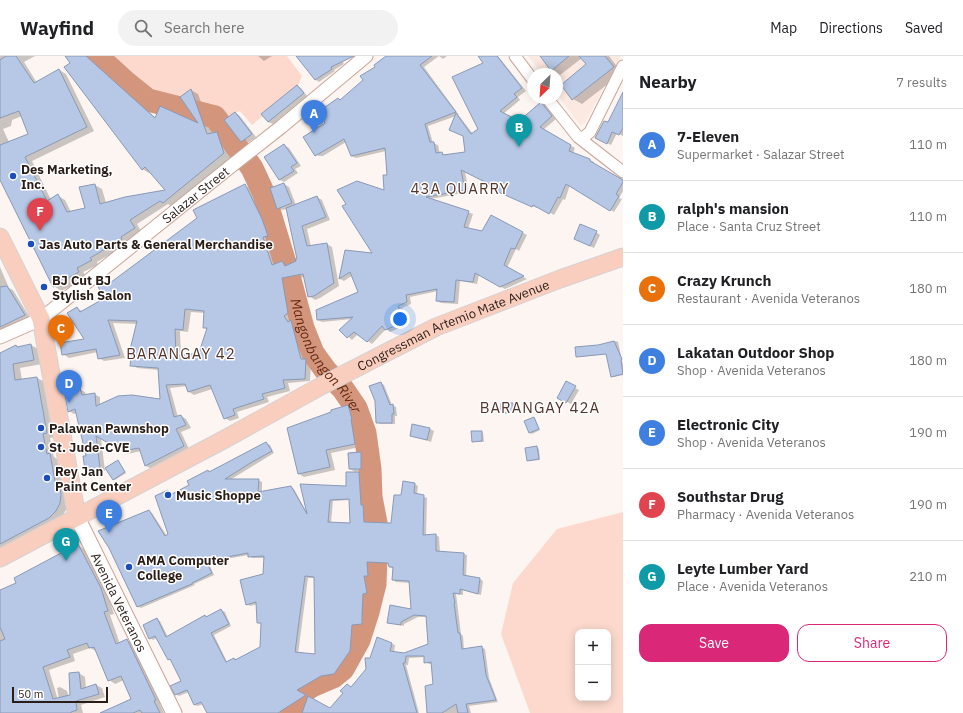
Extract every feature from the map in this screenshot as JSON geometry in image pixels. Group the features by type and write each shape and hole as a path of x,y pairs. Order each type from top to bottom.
{"main road":[{"name":"Avenida Veteranos","path":"0,237 41,319 77,517 174,713"},
{"name":"Congressman Artemio Mate Avenue","path":"0,558 225,439 323,385 436,327 560,279 623,257"},
{"path":"50,532 64,517 73,498"}],"street":[{"name":"Salazar Street","path":"0,337 41,319 86,281 258,146 366,56"},
{"path":"514,56 527,72"},
{"path":"578,137 584,137 590,132 623,66"},
{"path":"552,104 578,137 623,172"}],"shaded area":[{"path":"113,56 287,56 302,76 297,88 252,125 240,111 224,118 166,100"},
{"path":"528,56 621,56 585,123 580,125 563,102 563,68 537,68"},
{"path":"623,512 623,713 530,713 501,634 513,583 557,529"}],"building":[{"path":"6,56 16,56 34,83 59,69 87,127 25,157 47,201 58,194 67,212 85,208 79,187 95,184 100,204 125,197 165,190 145,167 142,170 64,67 70,63 65,56 86,56 155,118 160,106 198,123 180,97 191,89 207,134 217,132 224,153 163,203 160,201 130,220 135,228 121,237 122,239 90,258 92,260 77,268 79,272 66,279 67,282 53,287 0,180 0,145 28,134 19,111 0,118 0,60"},
{"path":"296,56 354,56 331,67 332,69 315,80"},
{"path":"386,56 432,56 420,65 456,112 425,124 430,142 434,142 436,153 442,152 443,155 465,152 463,136 449,130 456,113 471,134 478,129 452,77 483,63 478,56 497,56 522,88 514,94 517,97 500,111 519,121 539,104 543,104 552,116 540,127 571,145 569,151 590,159 590,161 623,180 616,194 619,196 610,211 566,184 560,198 558,197 549,214 533,205 532,207 496,191 497,188 461,170 465,190 426,197 469,211 464,227 482,231 491,215 523,232 515,249 511,248 504,265 524,276 500,287 475,273 473,282 456,280 454,302 436,301 437,289 406,295 407,302 398,306 405,322 385,330 382,326 367,342 354,332 347,338 339,330 353,317 317,320 316,310 358,292 350,272 339,279 345,250 372,253 342,206 346,204 337,190 357,181 384,190 383,175 387,175 385,148 351,156 344,139 315,156 303,137 325,123 318,112 338,98 340,100 363,80 360,76 375,67 374,65"},
{"path":"540,56 569,56 555,68 549,68"},
{"path":"579,56 605,56 614,67 572,100 563,88 563,83 586,64"},
{"path":"297,85 304,93 268,122 261,114"},
{"path":"623,92 623,128 619,135 612,132 607,144 595,138 604,121 608,122"},
{"path":"235,112 252,134 241,142 224,120"},
{"path":"284,144 297,163 291,167 294,171 279,180 264,157"},
{"path":"284,183 292,203 277,209 270,188"},
{"path":"245,184 262,219 268,236 263,237 272,265 282,261 285,266 296,261 295,259 297,259 286,208 317,196 326,217 302,226 307,246 327,243 334,283 314,296 308,297 303,274 282,278 288,313 284,316 288,322 291,320 301,359 306,359 305,379 283,380 285,388 262,394 264,399 233,409 235,415 224,419 210,385 188,392 185,384 166,385 174,417 181,415 186,425 176,429 184,446 145,466 139,448 122,451 96,436 100,468 85,470 83,456 86,456 75,409 68,412 64,391 80,388 82,395 95,393 96,406 118,396 132,395 160,399 158,368 130,366 131,358 128,358 137,321 108,320 120,355 98,359 96,349 62,355 60,343 84,339 67,313 77,307 80,312 105,298 98,287 108,280 110,283 197,218 193,210","holes":["185,309 204,311 203,328 207,328 199,353 176,356 175,329 183,330"]},
{"path":"580,224 597,231 590,246 574,239"},
{"path":"7,286 25,315 0,327 0,287"},
{"path":"614,341 622,359 623,374 611,377 606,354 576,357 575,347 598,345"},
{"path":"31,344 34,360 13,364 15,380 37,377 47,433 43,434 47,454 50,453 55,482 59,482 61,494 60,503 56,511 49,518 0,544 0,353 16,345 17,347"},
{"path":"566,381 576,386 566,403 557,398"},
{"path":"381,382 390,405 393,404 394,414 392,414 392,423 376,423 375,401 369,386"},
{"path":"501,403 513,403 513,413 501,413"},
{"path":"348,405 352,419 355,444 326,450 330,467 298,474 287,428 331,412 331,410"},
{"path":"534,417 539,429 529,433 524,421"},
{"path":"412,424 430,428 427,440 410,436"},
{"path":"471,431 482,431 482,441 472,442"},
{"path":"266,442 272,451 225,479 259,479 258,492 291,486 307,514 300,484 346,486 346,472 359,472 361,505 363,505 364,522 391,523 394,495 401,495 403,481 415,483 414,493 424,495 423,535 436,534 436,551 464,553 463,575 480,578 478,594 460,589 460,594 453,593 454,603 462,649 482,646 486,675 496,700 466,704 468,713 458,713 456,704 442,713 427,713 425,686 433,684 431,662 424,663 424,656 406,656 405,663 403,663 417,713 302,713 308,696 330,708 343,693 340,691 347,684 351,687 366,669 365,658 370,658 377,637 392,643 390,651 404,653 428,644 426,616 414,615 401,622 401,625 387,623 390,605 411,609 409,581 392,580 393,567 389,567 388,563 367,562 368,576 364,576 367,593 363,594 362,624 352,625 350,651 334,674 321,676 297,690 306,695 278,713 207,713 201,702 194,705 187,690 175,695 170,686 181,681 170,659 168,660 155,636 149,639 143,625 157,618 166,637 205,615 206,617 221,609 229,624 211,633 226,662 234,658 235,660 260,647 261,623 257,623 256,602 246,605 240,580 263,574 264,556 248,557 248,553 206,561 212,573 192,584 137,607 109,548 98,531 149,510 165,536 168,534 155,496 168,490 170,495 189,485 187,481 208,470 209,472","holes":["349,499 350,523 328,522 330,500","305,576 314,577 315,654 295,652"]},
{"path":"537,446 539,459 527,461 525,448"},
{"path":"361,452 361,469 349,469 348,453"},
{"path":"118,460 125,472 113,480 105,468"},
{"path":"78,544 101,588 108,611 104,612 116,644 127,639 156,700 154,701 160,713 142,713 140,710 133,713 100,713 131,699 121,676 108,681 94,647 89,648 87,643 67,650 70,657 43,667 53,699 70,695 69,673 79,672 81,689 96,684 99,694 76,701 77,710 71,713 0,713 0,641 5,639 0,627 0,590 16,583 14,578"}],"waterway":[{"name":"Mangonbangon River","path":"97,56 148,100 215,117 252,168 264,194 303,328 313,353 326,371 343,389 356,408 365,433 370,469 371,497 377,528 375,584 368,612 359,640 343,669 333,677 312,686 300,694 291,713"}],"place":[{"name":"7-Eleven","path":"314,133"},
{"name":"ralph's mansion","path":"519,147"},
{"name":"Des Marketing, Inc.","path":"13,176"},
{"name":"Southstar Drug","path":"40,231"},
{"name":"Jas Auto Parts & General Merchandise","path":"31,244"},
{"name":"BJ Cut BJ Stylish Salon","path":"44,287"},
{"name":"Crazy Krunch","path":"61,348"},
{"name":"Lakatan Outdoor Shop","path":"69,403"},
{"name":"Palawan Pawnshop","path":"41,428"},
{"name":"St. Jude-CVE","path":"41,447"},
{"name":"Rey Jan Paint Center","path":"47,478"},
{"name":"Music Shoppe","path":"168,495"},
{"name":"Electronic City","path":"109,533"},
{"name":"Leyte Lumber Yard","path":"66,561"},
{"name":"AMA Computer College","path":"129,567"}],"district":[{"name":"43A QUARRY","path":"460,188"},
{"name":"BARANGAY 42","path":"181,353"},
{"name":"BARANGAY 42A","path":"540,407"}]}
